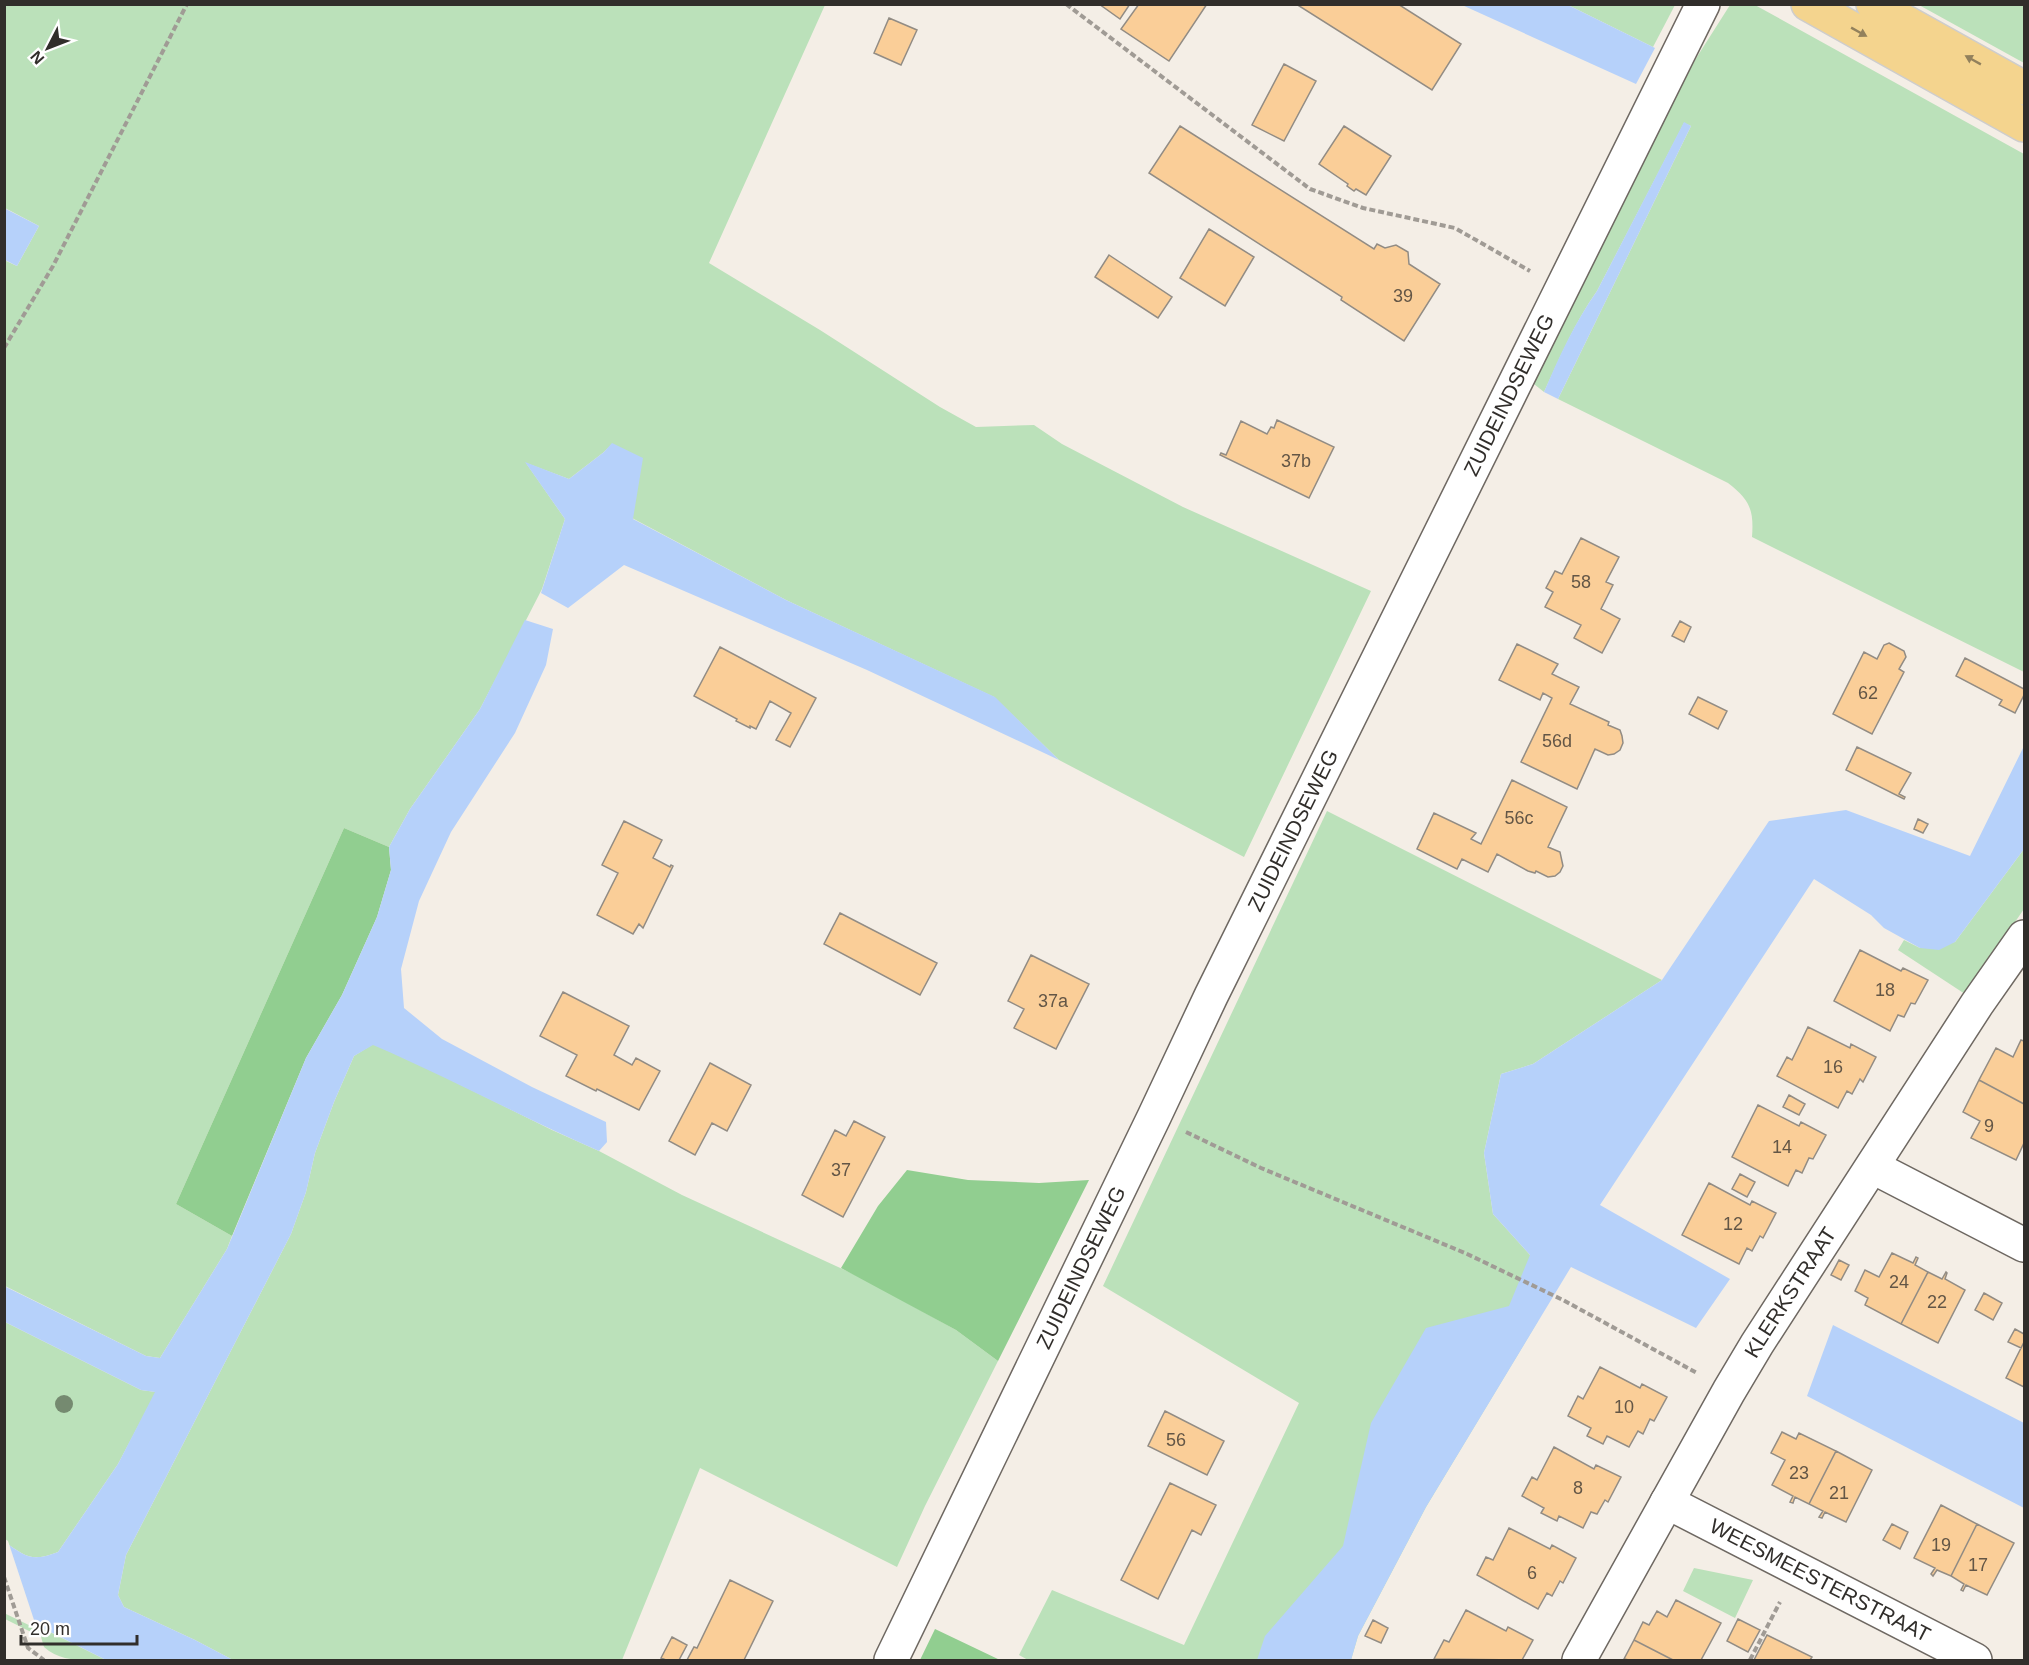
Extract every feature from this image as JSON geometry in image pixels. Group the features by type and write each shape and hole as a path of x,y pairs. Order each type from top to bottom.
{"main road":[{"path":"1808,4 2025,125"},
{"path":"1873,4 2025,88"}],"street":[{"name":"ZUIDEINDSEWEG","path":"891,1660 1211,996 1703,4"},
{"name":"KLERKSTRAAT","path":"1579,1660 1729,1391 1977,1004 2025,937"},
{"path":"1873,1167 2025,1245"},
{"name":"WEESMEESTERSTRAAT","path":"1667,1502 1975,1660"}],"path":[{"path":"4,348 53,266 187,4"},
{"path":"1066,4 1310,189 1364,208 1455,228 1562,289"},
{"path":"1154,1117 1261,1168 1503,1271 1563,1300 1729,1391"},
{"path":"1750,1660 1797,1569"},
{"path":"4,1577 28,1648 44,1660"}],"green space":[{"path":"5,5 825,5 709,263 976,427 1034,425 1062,444 1183,507 1371,591 1244,857 1059,760 994,697 786,600 632,518 612,444 569,479 526,463 565,519 542,589 480,709 410,809 389,847 344,828 176,1204 232,1236 227,1249 160,1358 146,1356 5,1286 4,260 17,266 39,226 5,208"},
{"path":"1568,5 1675,5 1653,47"},
{"path":"1730,5 1755,5 2024,154 2024,672 1752,537 1749,506 1746,500 1728,483 1558,399 1691,126 1684,123 1597,291 1575,327 1544,392 1534,384 1532,376 1581,277 1695,60"},
{"path":"1919,5 2024,5 2024,63"},
{"path":"1327,811 1662,980 1533,1064 1501,1074 1484,1153 1493,1214 1530,1255 1538,1321 1426,1507 1358,1636 1351,1660 1028,1660 1019,1655 1052,1590 1184,1645 1299,1403 1103,1286"},
{"path":"344,828 389,847 391,870 377,917 342,995 306,1058 232,1236 176,1204"},
{"path":"2024,849 2024,909 1965,994 1898,950 1904,940 1920,948 1955,942"},
{"path":"373,1044 599,1151 682,1195 862,1278 956,1330 998,1361 897,1567 700,1468 622,1660 233,1660 124,1607 118,1595 126,1555 291,1234 306,1192 315,1153 354,1056"},
{"path":"907,1170 968,1180 1039,1183 1089,1180 998,1361 956,1330 841,1268 878,1206"},
{"path":"5,1322 141,1390 156,1392 118,1464 58,1552 42,1557 24,1554 5,1542"},
{"path":"1694,1568 1753,1580 1735,1618 1683,1591"},
{"path":"4,1609 106,1660 74,1660 58,1656 44,1647 41,1637 5,1619"},
{"path":"935,1629 1000,1660 920,1660"}],"water":[{"path":"1462,5 1568,5 1655,48 1636,84"},
{"path":"1684,122 1691,126 1558,399 1544,392 1575,327 1597,291"},
{"path":"4,208 39,226 17,266 5,260"},
{"path":"612,443 643,458 633,519 786,600 995,697 1059,760 867,670 624,565 568,608 541,593 565,519 525,462 569,479"},
{"path":"525,620 553,629 546,665 515,733 451,832 419,901 401,969 404,1008 442,1039 532,1087 606,1122 607,1142 599,1151 373,1045 354,1056 315,1153 306,1192 291,1234 126,1555 118,1595 124,1607 233,1660 106,1660 5,1609 5,1542 24,1554 35,1557 58,1552 118,1464 155,1392 141,1390 5,1322 4,1286 146,1356 160,1358 227,1249 306,1058 342,995 377,917 391,870 389,847 410,809 480,709"},
{"path":"2024,746 2024,849 1955,942 1939,950 1920,948 1884,928 1871,915 1814,879 1600,1205 1730,1279 1696,1328 1571,1267 1426,1507 1358,1636 1351,1660 1257,1660 1265,1636 1343,1546 1371,1423 1426,1328 1509,1306 1530,1255 1493,1214 1484,1153 1501,1074 1533,1064 1662,980 1769,821 1846,810 1970,856"},
{"path":"1833,1325 2024,1423 2024,1508 1807,1396"}],"pier":[{"path":"5,1539 8,1541 37,1629 4,1613"}],"building":[{"path":"1099,4 1130,4 1120,19"},
{"path":"1139,4 1207,4 1169,61 1121,29"},
{"path":"1296,4 1398,4 1461,44 1432,90"},
{"path":"889,18 917,30 901,65 874,53"},
{"path":"1284,64 1316,81 1284,141 1252,125"},
{"path":"1180,126 1374,249 1377,244 1385,248 1396,245 1408,252 1409,264 1440,284 1404,341 1341,300 1342,297 1149,173"},
{"path":"1344,126 1391,156 1366,195 1356,189 1354,191 1347,186 1348,184 1319,164"},
{"path":"1209,229 1254,257 1225,306 1180,278"},
{"path":"1109,255 1172,297 1158,318 1095,277"},
{"path":"1277,420 1334,447 1309,498 1220,455 1221,453 1226,455 1241,421 1267,434 1271,427 1274,428"},
{"path":"1581,538 1619,557 1606,582 1613,585 1601,609 1620,619 1602,653 1574,638 1581,625 1545,607 1553,592 1546,588 1555,571 1562,574"},
{"path":"1680,621 1691,627 1684,642 1672,636"},
{"path":"1889,643 1904,651 1906,657 1899,669 1904,672 1872,734 1833,714 1864,652 1877,659 1884,645"},
{"path":"1517,644 1558,664 1552,674 1579,687 1570,704 1609,722 1608,725 1620,730 1623,743 1620,750 1608,755 1595,749 1577,789 1521,762 1552,698 1543,693 1540,700 1499,680"},
{"path":"720,647 816,698 790,747 776,740 791,713 770,701 756,729 736,721 737,719 694,696"},
{"path":"1965,658 2024,689 2024,695 2015,713 1999,705 2002,700 1956,676"},
{"path":"1698,697 1727,711 1718,729 1689,714"},
{"path":"1857,747 1911,773 1899,794 1905,797 1904,799 1846,770"},
{"path":"1512,780 1567,807 1548,847 1560,852 1563,866 1555,876 1548,877 1536,871 1535,873 1528,871 1497,854 1488,872 1462,859 1457,869 1417,849 1434,813 1476,833 1471,839 1481,844"},
{"path":"1918,819 1928,824 1923,833 1914,829"},
{"path":"624,821 662,840 653,858 670,867 673,866 643,928 639,924 633,934 597,915 618,873 602,865"},
{"path":"840,913 937,963 920,995 824,944"},
{"path":"1860,950 1901,971 1903,968 1928,980 1915,1004 1911,1003 1904,1017 1898,1015 1890,1031 1834,1001"},
{"path":"1031,955 1089,984 1056,1049 1014,1028 1024,1009 1008,1001"},
{"path":"563,992 629,1026 614,1055 632,1065 636,1058 660,1071 639,1110 566,1076 577,1055 540,1036"},
{"path":"1808,1027 1850,1048 1851,1044 1876,1057 1863,1082 1860,1079 1852,1094 1847,1091 1838,1108 1777,1076 1787,1057 1792,1060"},
{"path":"2021,1040 2024,1041 2024,1104 1979,1080 1996,1048 2013,1057"},
{"path":"710,1063 751,1085 727,1131 712,1123 695,1155 669,1141"},
{"path":"1979,1080 2024,1104 2024,1143 2016,1160 1971,1138 1980,1121 1963,1112"},
{"path":"1789,1095 1805,1104 1799,1115 1783,1107"},
{"path":"1758,1105 1799,1126 1801,1122 1826,1135 1813,1159 1809,1158 1802,1173 1796,1170 1788,1186 1732,1157"},
{"path":"854,1121 885,1137 843,1217 802,1195 835,1130 846,1136"},
{"path":"1740,1174 1755,1182 1747,1197 1732,1189"},
{"path":"1709,1183 1750,1205 1752,1201 1776,1213 1763,1238 1760,1236 1752,1251 1747,1248 1739,1264 1682,1235"},
{"path":"1892,1253 1913,1263 1916,1257 1918,1258 1915,1265 1928,1272 1901,1324 1865,1305 1868,1298 1855,1291 1865,1270 1879,1277"},
{"path":"1839,1260 1849,1265 1841,1280 1831,1275"},
{"path":"1928,1272 1942,1279 1946,1272 1945,1279 1965,1290 1938,1343 1901,1324"},
{"path":"1984,1293 2002,1303 1993,1320 1975,1310"},
{"path":"2015,1329 2024,1334 2021,1348 2008,1342"},
{"path":"2024,1342 2024,1387 2006,1378"},
{"path":"1600,1367 1640,1388 1642,1384 1667,1397 1654,1421 1650,1419 1643,1434 1638,1431 1629,1447 1607,1436 1603,1444 1587,1436 1591,1428 1568,1416 1578,1396 1583,1399"},
{"path":"1165,1411 1224,1441 1207,1475 1148,1446"},
{"path":"1782,1432 1796,1439 1799,1433 1836,1451 1809,1504 1795,1497 1793,1503 1790,1502 1793,1496 1772,1485 1785,1460 1771,1453"},
{"path":"1554,1447 1594,1469 1596,1465 1621,1477 1608,1502 1605,1500 1597,1514 1591,1512 1583,1528 1559,1516 1557,1521 1541,1513 1544,1508 1522,1496 1532,1477 1537,1480"},
{"path":"1836,1451 1872,1470 1846,1522 1825,1512 1822,1518 1819,1517 1823,1511 1809,1504"},
{"path":"1170,1483 1216,1505 1201,1535 1192,1530 1158,1599 1121,1580"},
{"path":"1941,1505 1977,1524 1951,1576 1937,1570 1933,1576 1931,1574 1935,1568 1914,1558"},
{"path":"1892,1524 1908,1532 1900,1549 1883,1540"},
{"path":"1977,1524 2014,1543 1987,1595 1966,1585 1963,1591 1961,1590 1964,1584 1951,1576"},
{"path":"1509,1528 1550,1549 1552,1545 1576,1558 1563,1583 1560,1581 1552,1596 1547,1593 1538,1609 1477,1575 1486,1557 1493,1560"},
{"path":"730,1580 773,1601 744,1660 687,1660 694,1647 697,1648"},
{"path":"1676,1600 1721,1623 1701,1660 1673,1660 1634,1640 1643,1622 1649,1625 1657,1611 1667,1617"},
{"path":"1466,1610 1506,1631 1508,1627 1533,1640 1522,1660 1434,1659 1444,1640 1449,1642"},
{"path":"1738,1619 1760,1630 1748,1652 1727,1641"},
{"path":"1373,1620 1388,1628 1381,1643 1365,1636"},
{"path":"1767,1635 1812,1657 1810,1660 1754,1660"},
{"path":"672,1637 687,1645 679,1660 661,1658"},
{"path":"1634,1640 1673,1660 1624,1659"}]}
